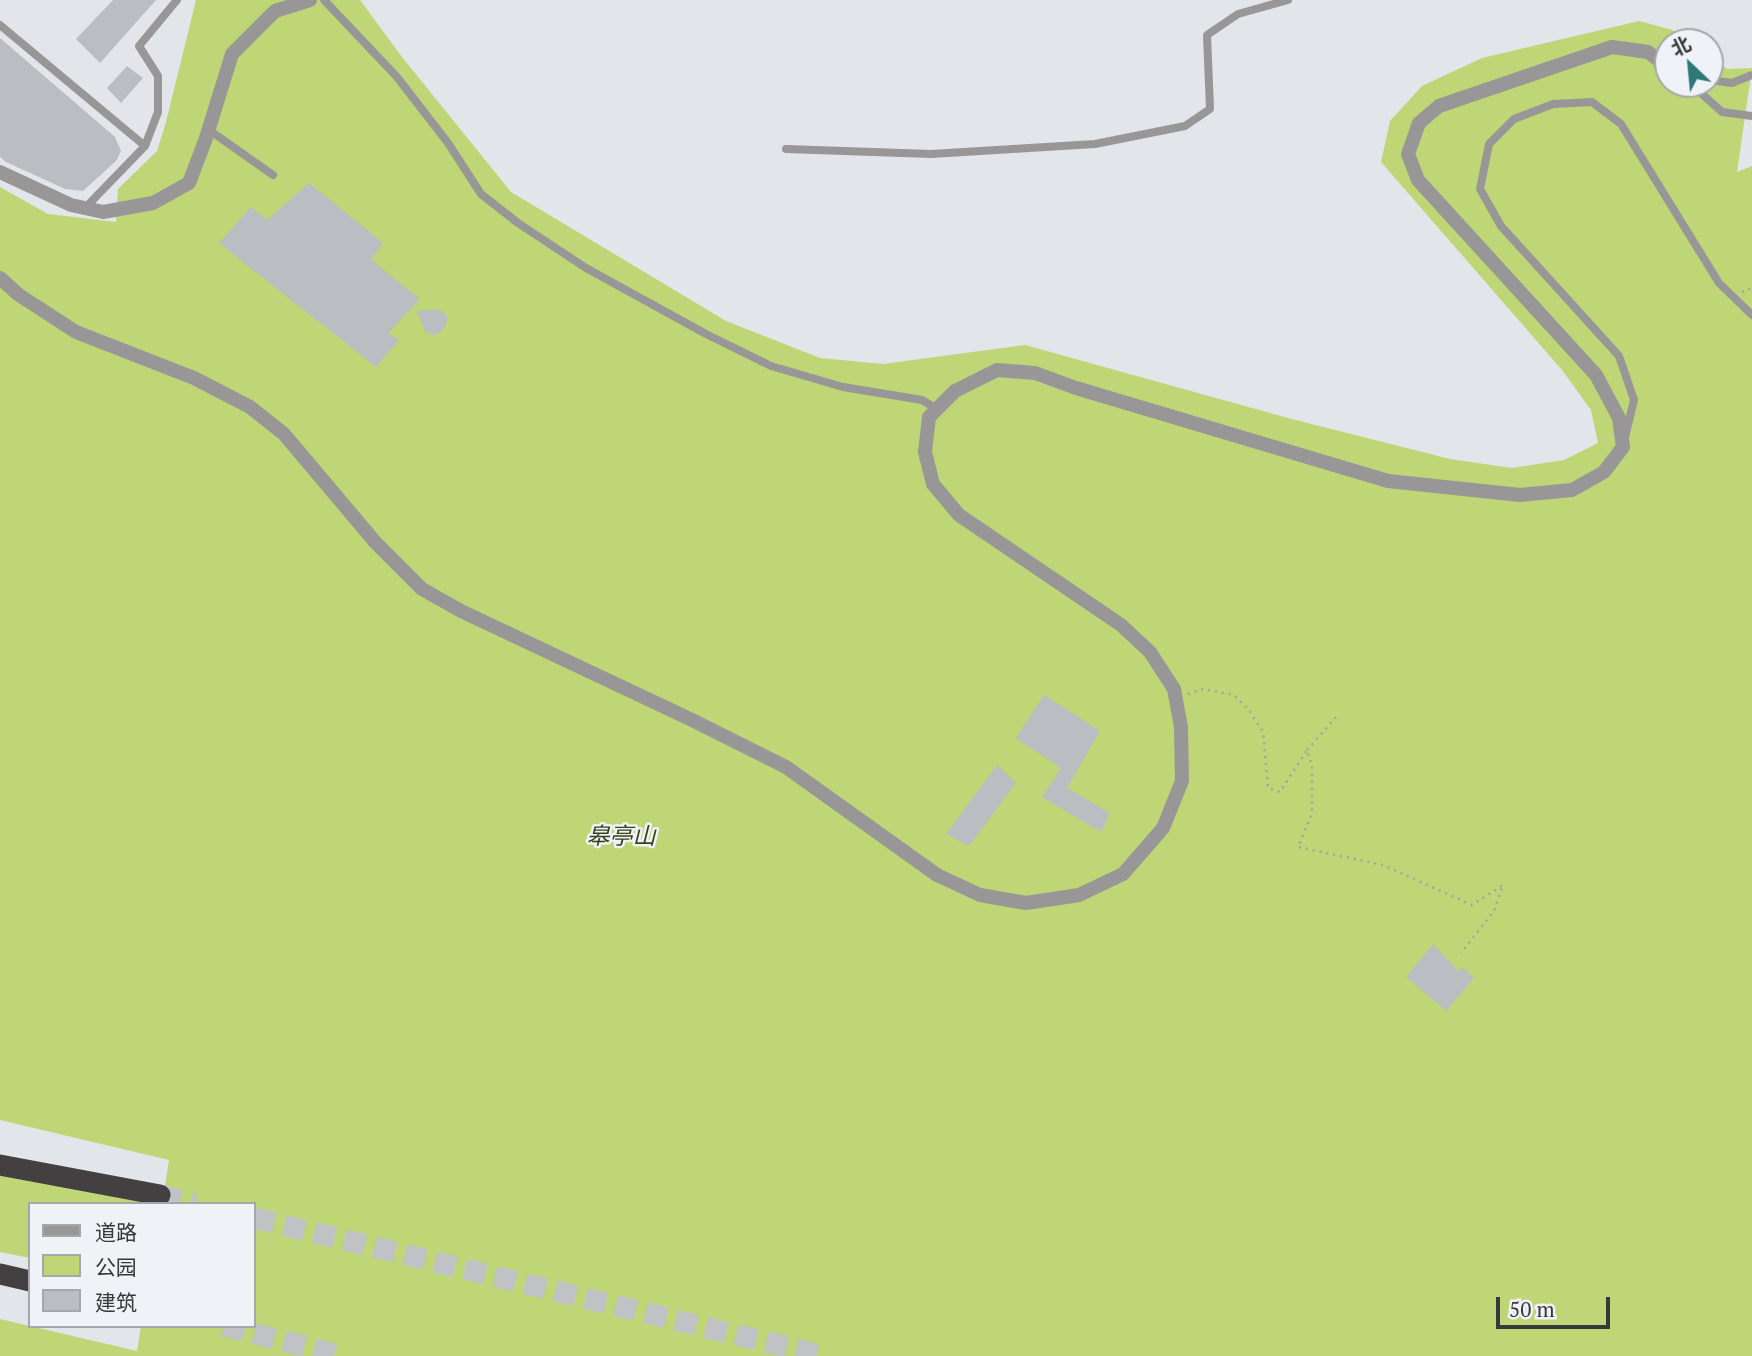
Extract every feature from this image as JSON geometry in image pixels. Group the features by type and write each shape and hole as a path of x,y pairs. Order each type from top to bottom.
{"highway":[{"path":"0,1165 159,1195"},
{"path":"0,1274 28,1281"}],"street":[{"path":"0,172 71,205 103,212 153,203 189,183 232,54 275,11 289,3 310,0"},
{"path":"0,278 19,295 76,332 194,378 250,407 284,434 375,542 422,589 461,611 786,767 937,874 980,895 1026,903 1079,895 1123,874 1164,828 1182,781 1181,727 1174,690 1150,652 1121,625 959,515 933,484 925,452 929,416 955,391 997,370 1035,373 1076,388 1388,481 1520,495 1572,490 1604,472 1623,447 1619,418 1596,375 1418,180 1408,154 1419,123 1439,106 1612,47 1648,52 1654,56"}],"lane":[{"path":"85,208 145,146 158,112 159,76 139,46 177,0"},
{"path":"324,0 397,77 447,143 481,194 518,223 586,268 706,334 771,366 843,387 922,400 937,409"},
{"path":"786,149 931,154 1095,144 1185,126 1210,109 1207,35 1238,14 1288,0"},
{"path":"0,25 145,146"},
{"path":"1724,82 1732,83 1752,75"},
{"path":"1706,98 1722,112 1752,116"},
{"path":"1623,447 1634,400 1619,356 1501,226 1480,189 1489,144 1514,120 1527,114 1553,104 1591,102 1621,124 1719,283 1752,315"},
{"path":"208,130 273,175"}],"path":[{"path":"1175,698 1203,689 1234,695 1263,732 1268,788 1280,792 1307,750 1336,718"},
{"path":"1307,750 1312,766 1312,813 1298,846 1383,865 1472,905 1503,885 1494,911 1461,953"}],"green space":[{"name":"皋亭山","path":"196,0 360,0 402,57 511,192 726,321 820,358 883,364 1025,345 1288,418 1450,459 1512,468 1564,460 1598,443 1591,410 1562,370 1381,162 1390,121 1422,86 1482,58 1639,21 1665,28 1654,28 1654,98 1724,98 1724,67 1752,68 1737,172 1752,166 1752,1356 0,1356 0,1319 28,1326 28,1328 39,1328 137,1351 141,1328 256,1328 256,1202 162,1202 169,1160 0,1120 0,187 48,214 116,222 118,189 157,151"},
{"path":"0,1173 143,1202 28,1202 28,1258 0,1252"}],"building":[{"path":"113,0 156,0 100,63 76,39"},
{"path":"0,38 115,137 121,151 116,161 83,191 65,189 0,157"},
{"path":"127,66 143,78 121,103 107,88"},
{"path":"309,183 383,243 371,260 420,299 388,333 399,340 376,367 219,243 251,207 267,220"},
{"path":"439,309 447,316 446,326 436,335 425,332 417,311"},
{"path":"1044,695 1100,731 1067,788 1110,813 1101,832 1042,797 1061,768 1016,738"},
{"path":"997,765 1016,783 969,846 946,834"},
{"path":"1433,944 1459,972 1462,967 1474,978 1446,1011 1406,977"}],"tunnel":[{"path":"160,1195 187,1202"},
{"path":"256,1218 824,1356"},
{"path":"232,1328 343,1356"}]}
